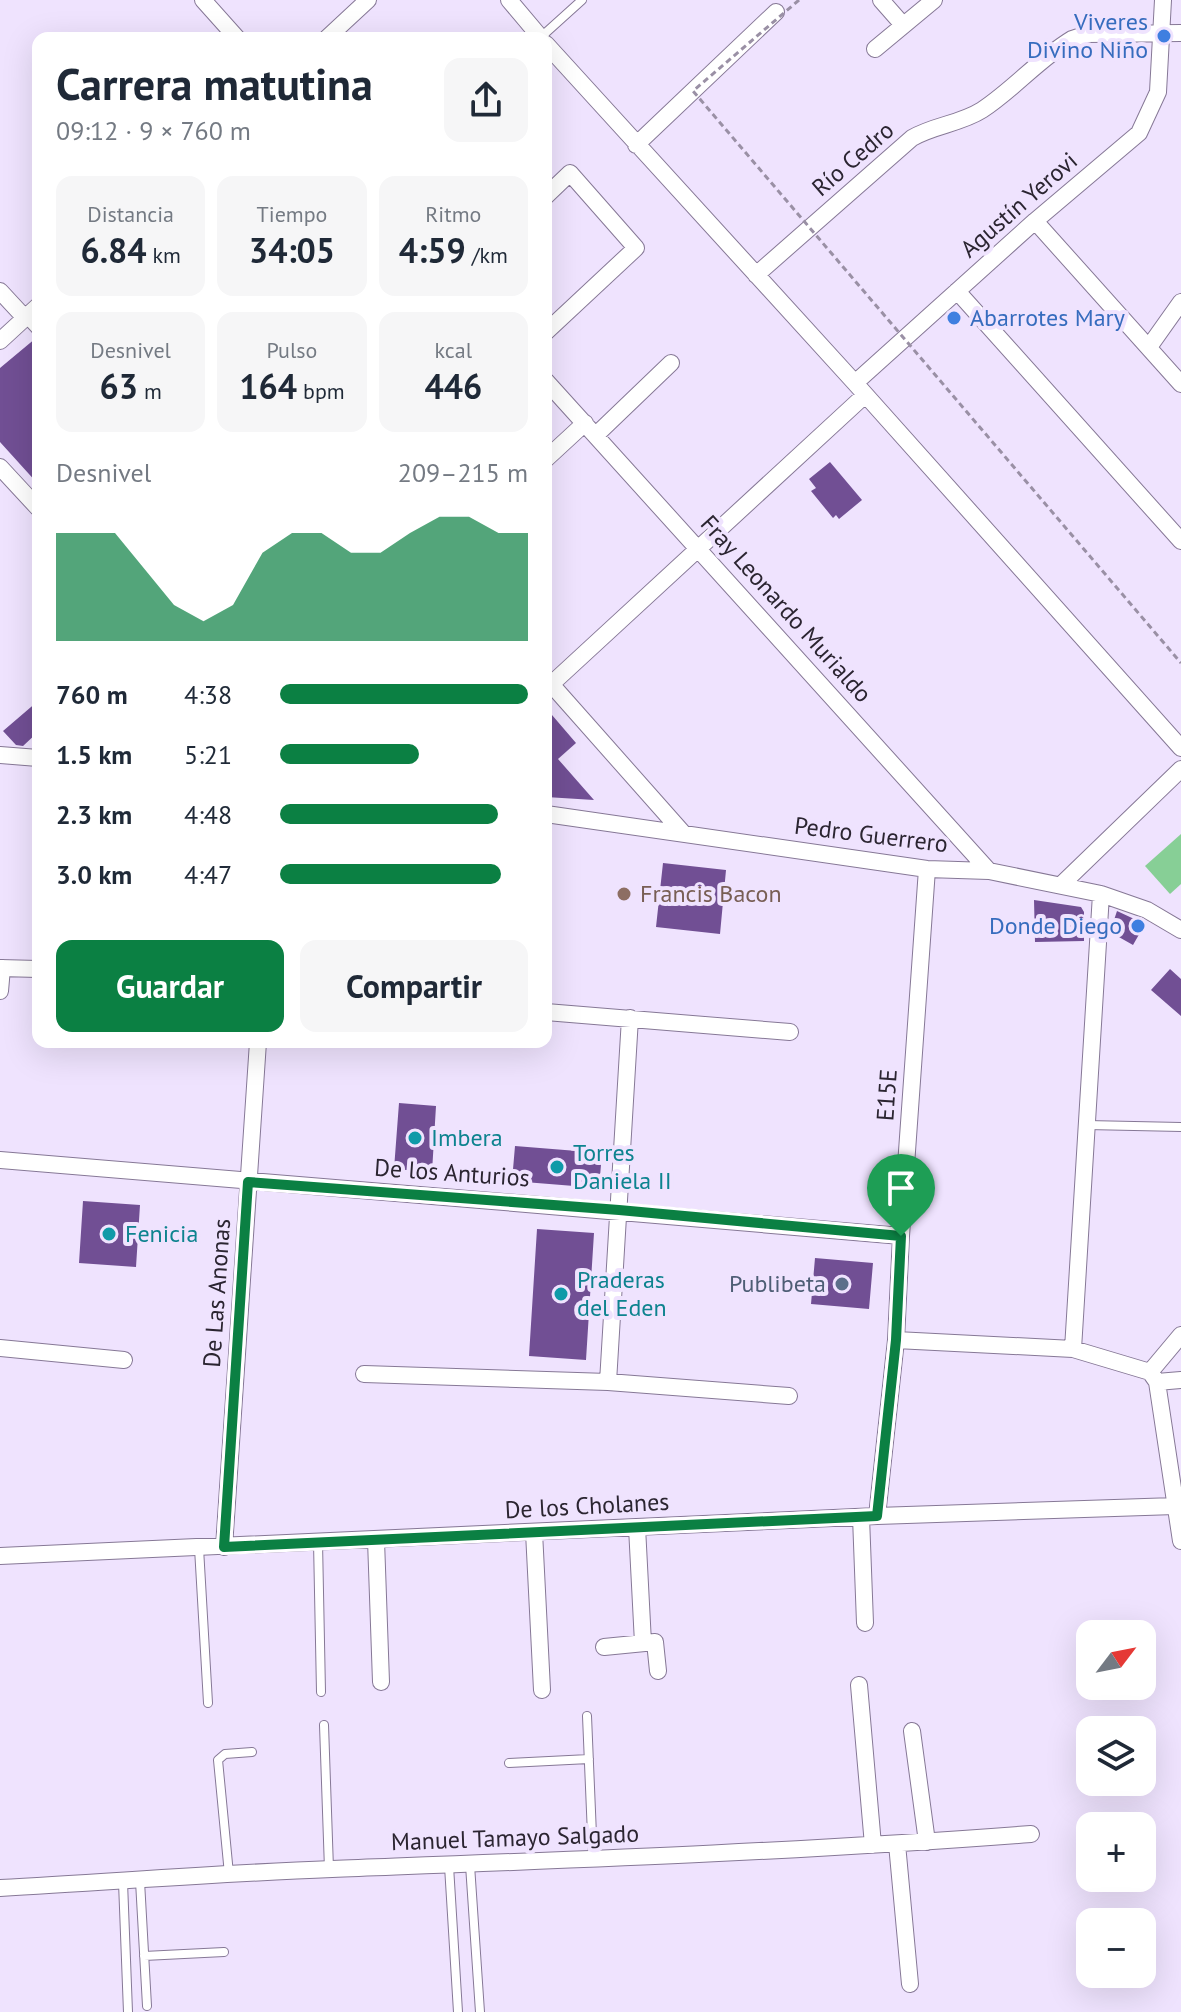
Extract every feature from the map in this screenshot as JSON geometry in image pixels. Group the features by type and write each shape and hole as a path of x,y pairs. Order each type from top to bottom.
{"street":[{"path":"203,0 232,32"},
{"path":"333,32 368,0"},
{"path":"509,0 536,32"},
{"path":"881,0 903,25"},
{"path":"875,49 934,0"},
{"name":"Agustín Yerovi","path":"552,684 699,548 957,291 1139,133 1158,92 1163,0"},
{"path":"636,145 776,12"},
{"name":"Río Cedro","path":"756,275 912,138 985,108 1072,39 1087,34 1181,33"},
{"path":"552,51 1181,748"},
{"path":"552,190 570,173 636,248 552,326"},
{"path":"1035,221 1181,384"},
{"path":"0,291 25,318"},
{"path":"957,291 1181,541"},
{"path":"1149,347 1181,302"},
{"path":"0,341 32,312"},
{"path":"552,455 590,429 671,363"},
{"name":"Fray Leonardo Murialdo","path":"552,388 989,871"},
{"path":"0,467 32,502"},
{"path":"552,690 683,833"},
{"path":"0,755 32,758"},
{"path":"1061,885 1181,769"},
{"name":"Pedro Guerrero","path":"552,815 927,869 989,871 1101,894 1147,910 1181,930"},
{"name":"E15E","path":"865,1623 869,1516 896,1340 927,869"},
{"path":"1073,1349 1101,894"},
{"path":"0,991 1,968 32,969"},
{"path":"552,1012 790,1032"},
{"path":"608,1382 630,1018"},
{"name":"De Las Anonas","path":"224,1547 258,1048"},
{"name":"De los Anturios","path":"0,1160 901,1236"},
{"path":"1181,1335 1153,1377 1181,1541"},
{"path":"896,1340 1073,1349 1153,1377 1181,1380"},
{"path":"0,1348 124,1360"},
{"path":"364,1374 608,1382 789,1396"},
{"name":"De los Cholanes","path":"0,1556 869,1516 1175,1506"},
{"path":"637,1527 643,1643"},
{"path":"534,1532 542,1690"},
{"path":"376,1540 381,1682"},
{"path":"604,1647 655,1642 658,1671"},
{"path":"859,1685 873,1845"},
{"path":"912,1731 927,1842"},
{"name":"Manuel Tamayo Salgado","path":"0,1888 329,1869 897,1844 1031,1834"},
{"path":"897,1844 910,1984"}],"lane":[{"path":"547,32 582,0"},
{"path":"25,318 32,326"},
{"path":"1087,1125 1181,1127"},
{"path":"318,1542 321,1692"},
{"path":"199,1548 208,1703"},
{"path":"587,1716 593,1859"},
{"path":"324,1725 329,1869"},
{"path":"229,1875 218,1760 225,1754 252,1752"},
{"path":"509,1763 589,1759"},
{"path":"470,1865 480,2012"},
{"path":"449,1866 458,2012"},
{"path":"132,1881 144,1956 147,2006"},
{"path":"128,2012 132,1881"},
{"path":"144,1956 224,1952"}],"path":[{"path":"799,0 693,91 1181,663"}],"green space":[{"path":"1181,834 1181,884 1170,894 1145,866"}],"building":[{"path":"32,341 32,477 0,442 0,368"},
{"path":"830,462 862,500 839,519 836,515 833,518 811,491 816,488 809,479"},
{"path":"32,706 32,738 23,746 16,745 3,731"},
{"path":"552,715 576,743 558,759 594,800 552,797"},
{"path":"663,863 726,870 720,934 656,927"},
{"path":"1034,900 1081,907 1084,912 1084,941 1035,942"},
{"path":"1117,911 1145,924 1133,945 1110,932"},
{"path":"1170,969 1181,979 1181,1016 1151,990"},
{"name":"Imbera","path":"399,1103 436,1106 432,1172 394,1169"},
{"name":"Torres Daniela II","path":"515,1146 602,1153 599,1188 512,1181"},
{"name":"Fenicia","path":"83,1201 140,1205 136,1267 79,1263"},
{"name":"Praderas del Eden","path":"537,1229 594,1233 586,1360 529,1356"},
{"name":"Publibeta","path":"815,1258 873,1263 869,1309 811,1304"}],"place":[{"name":"Viveres Divino Niño","path":"1164,36"},
{"name":"Abarrotes Mary","path":"954,318"},
{"name":"Francis Bacon","path":"624,894"},
{"name":"Donde Diego","path":"1138,926"},
{"name":"Imbera","path":"415,1138"},
{"name":"Torres Daniela II","path":"557,1167"},
{"name":"Fenicia","path":"109,1234"},
{"name":"Publibeta","path":"842,1284"},
{"name":"Praderas del Eden","path":"561,1294"}],"route":[{"path":"248,1182 619,1210 901,1236 896,1340 877,1516 224,1547 248,1182"}]}
